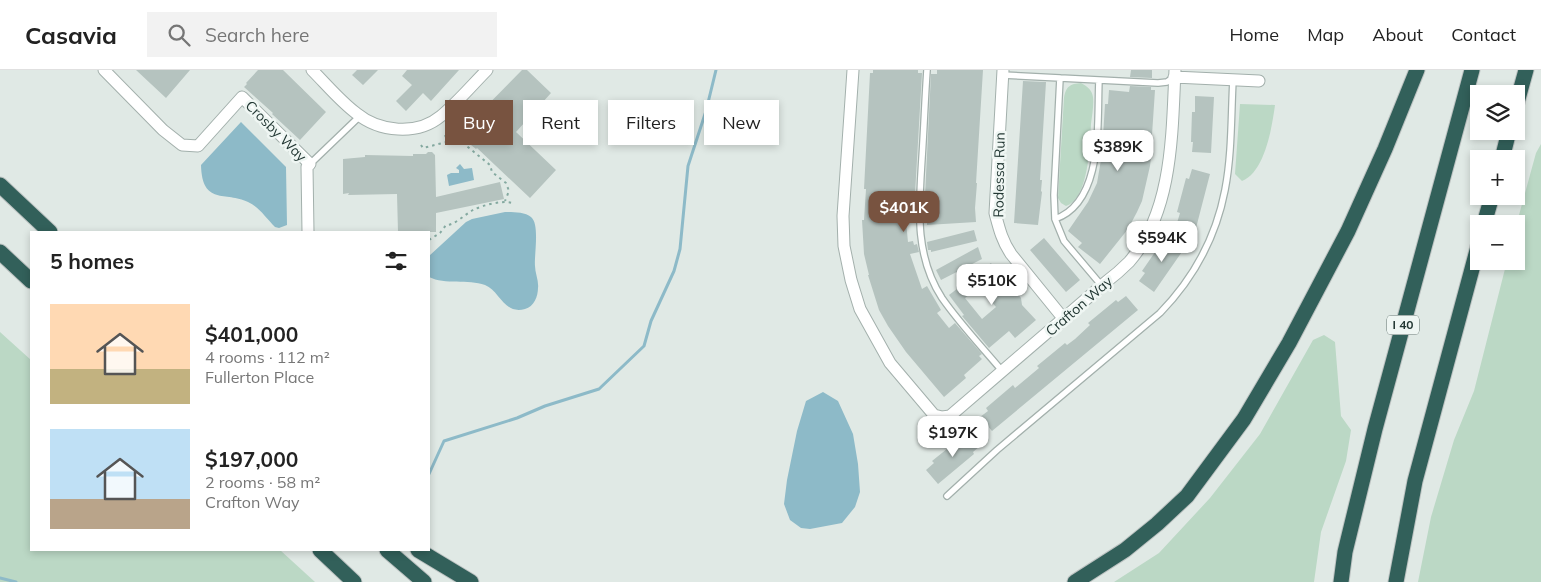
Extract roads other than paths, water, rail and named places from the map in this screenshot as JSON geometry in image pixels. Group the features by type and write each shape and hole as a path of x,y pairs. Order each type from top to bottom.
{"highway":[{"path":"1075,582 1125,550 1187,496 1244,420 1289,343 1348,231 1385,149 1417,70"},
{"name":"I 40","path":"1340,582 1345,552 1375,429 1472,70"},
{"path":"1522,85 1526,70"},
{"path":"0,185 49,231"},
{"path":"0,252 30,280"},
{"path":"1396,582 1415,481 1472,270"},
{"path":"321,551 354,582"},
{"path":"388,551 424,582"},
{"path":"420,551 471,582"}],"street":[{"name":"Crosby Way","path":"104,70 163,130 182,145 198,146 242,97 310,164 307,167 308,231"},
{"path":"312,70 360,116 368,121 393,129 411,130 440,117 487,70"},
{"name":"Crafton Way","path":"853,70 842,216 844,246 851,280 860,309 890,363 934,415 942,418 950,416 1102,286 1129,262 1143,243 1164,189 1169,163 1174,73"},
{"name":"Rodessa Run","path":"1002,73 995,214 1003,242 1063,318"},
{"path":"1174,73 1259,81"}],"lane":[{"path":"927,70 919,202 919,230 924,255 931,277 942,298 1003,372"},
{"path":"1002,73 1158,83 1167,82 1174,73"},
{"path":"1060,78 1054,195 1056,218 1064,241 1102,286"},
{"path":"1056,218 1064,216 1073,209 1081,198 1091,175 1095,152 1099,80"},
{"path":"947,496 997,450 1160,313 1191,274 1211,237 1225,190 1233,80"},
{"path":"310,164 360,116"}],"water":[{"path":"241,122 286,167 287,225 279,228 275,227 252,204 240,199 217,195 206,187 202,178 201,165"},
{"path":"460,164 464,169 472,168 474,180 449,186 447,175 459,173 459,170 456,168"},
{"path":"505,212 526,214 534,221 536,240 535,266 538,291 533,304 528,308 512,309 485,285 471,282 442,281 430,277 430,255 466,222"},
{"path":"823,392 838,401 853,434 860,492 855,507 842,523 810,529 801,528 790,520 784,504 787,480 797,431 806,401"}],"waterway":[{"path":"430,472 444,441 599,389 644,346 651,321 674,271 680,249 688,166 706,111 716,70"},
{"path":"0,578 16,582"}]}
